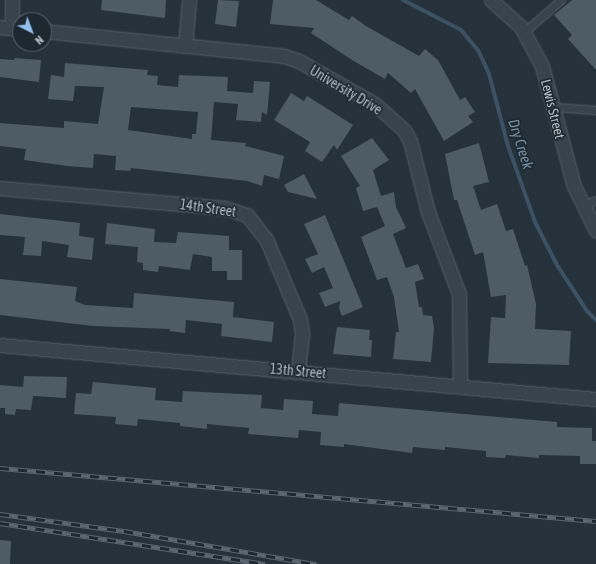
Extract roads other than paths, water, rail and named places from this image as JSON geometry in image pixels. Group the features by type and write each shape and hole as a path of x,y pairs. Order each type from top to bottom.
{"street":[{"path":"11,28 12,0"},
{"path":"185,46 189,0"},
{"name":"Lewis Street","path":"495,1 524,32 542,66 574,186 596,231"},
{"name":"University Drive","path":"52,32 265,53 299,61 375,104 404,130 410,142 428,212 458,294 460,386"},
{"name":"14th Street","path":"0,188 225,208 246,215 267,241 300,319 302,334 298,371"},
{"name":"13th Street","path":"0,345 596,398"}],"lane":[{"path":"524,32 561,0"},
{"path":"554,107 596,110"},
{"path":"583,205 596,200"}],"waterway":[{"name":"Dry Creek","path":"403,0 461,30 478,50 489,74 508,146 535,222 557,265 587,311 596,320"}],"railway":[{"path":"0,468 596,521"},
{"path":"0,514 124,531 316,564"},
{"path":"0,523 265,564"}]}
